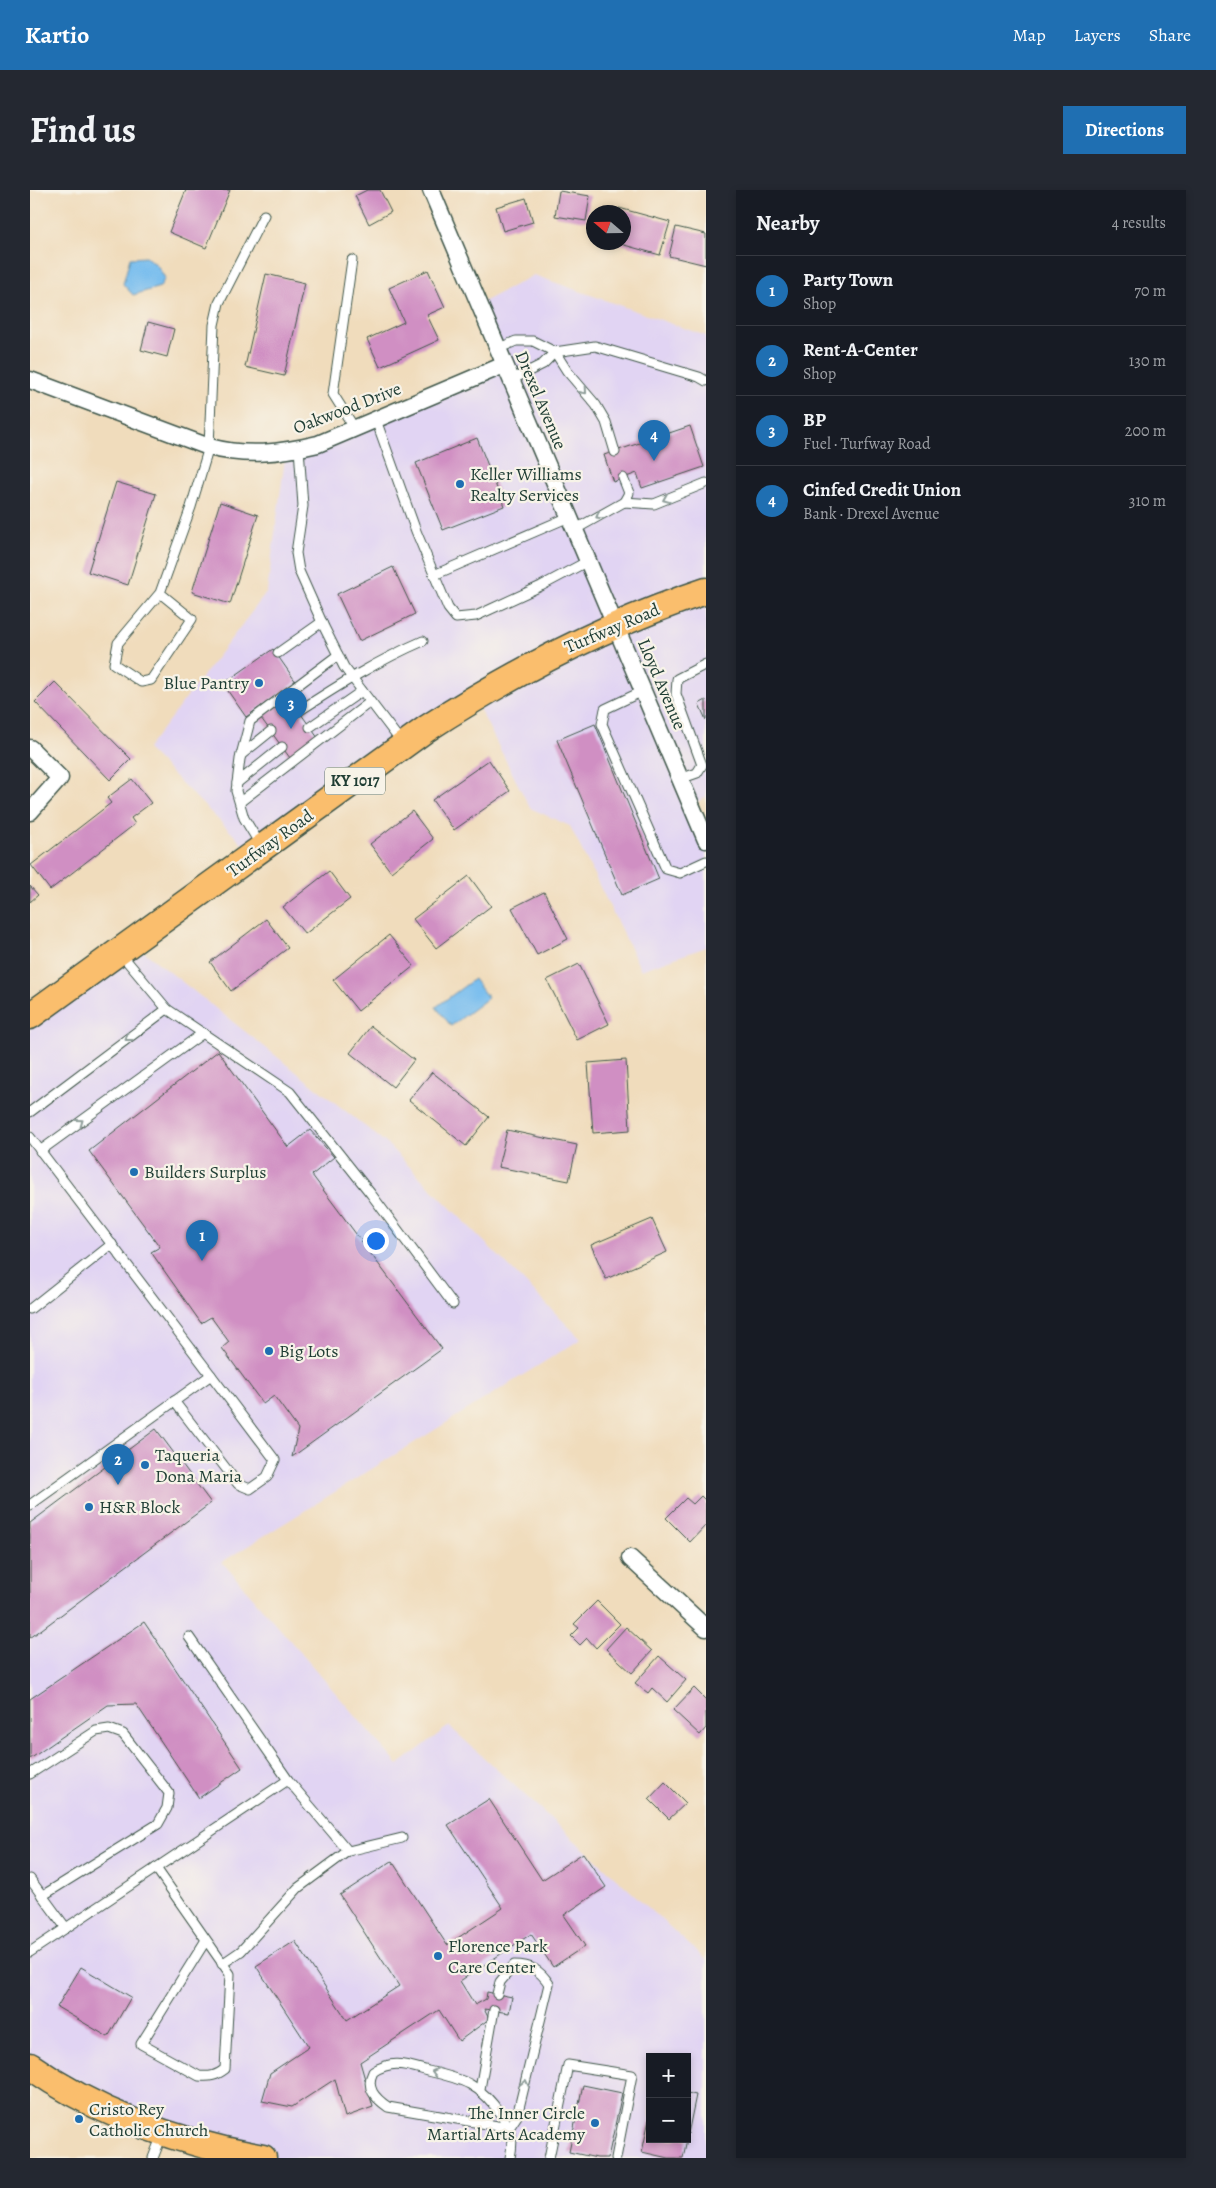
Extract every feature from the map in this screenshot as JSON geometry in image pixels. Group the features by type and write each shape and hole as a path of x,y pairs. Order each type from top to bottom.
{"main road":[{"name":"Turfway Road","path":"30,1016 404,745 474,698 524,669 575,643 706,591"},
{"path":"30,2066 72,2092 108,2111 163,2133 225,2151 263,2158"}],"street":[{"name":"Drexel Avenue","path":"432,190 497,349 615,626"},
{"name":"Oakwood Drive","path":"30,380 209,447 228,452 258,454 318,444 376,420 508,373"},
{"name":"Lloyd Avenue","path":"615,626 706,840"},
{"path":"30,748 60,778 30,812"},
{"path":"630,1558 706,1628"}],"lane":[{"path":"160,593 192,619 151,680 141,682 114,664 118,644 160,593 192,507 209,447 214,325 219,303 264,215"},
{"path":"352,260 333,394 355,430"},
{"path":"497,349 516,340 533,341 555,352 567,371 596,405 606,422 615,452"},
{"path":"508,373 543,364 555,352 595,346 699,377 706,381"},
{"path":"376,420 434,575 448,608 456,618 476,616 588,562"},
{"path":"299,448 303,506 296,553 299,571 338,655 370,702 404,745"},
{"path":"623,478 629,493 624,502"},
{"path":"434,575 624,502 654,504 706,483"},
{"path":"278,653 322,622"},
{"path":"299,711 352,677 423,641"},
{"path":"263,848 244,818 236,791 241,755 250,721 338,655"},
{"path":"680,779 697,773 702,765 676,694 676,679 706,664"},
{"path":"310,727 362,691"},
{"path":"643,691 604,709 602,724 666,869 680,873 706,861"},
{"path":"240,802 370,702"},
{"path":"241,755 271,731"},
{"path":"237,783 282,747"},
{"path":"119,952 167,1008 290,1092 371,1194 453,1304"},
{"path":"30,1112 167,1008"},
{"path":"40,1151 203,1033"},
{"path":"30,1137 275,1460 267,1477 250,1489 238,1484 174,1401"},
{"path":"30,1309 112,1244"},
{"path":"30,1505 211,1375"},
{"path":"189,1636 288,1780 348,1851"},
{"path":"30,1774 96,1731 109,1729 122,1734 169,1793 167,1808 158,1824 42,1896"},
{"path":"30,1952 288,1780"},
{"path":"222,1964 241,1952 298,1888 348,1851 402,1838"},
{"path":"156,1868 230,1974 225,2069 218,2074 208,2077 199,2076 142,2044 206,1940"},
{"path":"30,1878 66,1928"},
{"path":"497,1994 500,1982 514,1965 525,1965 540,1971 549,1984 517,2116 510,2128"},
{"path":"480,2089 494,2010"},
{"path":"510,2128 388,2107 376,2099 372,2093 371,2077 373,2072 384,2065 402,2064 455,2078 480,2089 494,2104 510,2128 513,2140 510,2158"},
{"path":"549,2158 568,2065 632,2075 616,2158"},
{"path":"153,2158 163,2133"}],"shaded area":[{"path":"534,275 706,336 706,797 691,805 706,840 706,947 641,970 570,826 530,808 474,698 254,855 147,749 267,592 286,451 504,365 479,304"},
{"path":"133,943 386,1143 581,1339 222,1562 398,1765 449,1726 706,1960 706,2158 263,2158 225,2151 30,2066 30,1016"}],"water":[{"path":"146,257 157,265 165,278 160,287 133,295 123,284 130,258"},
{"path":"474,979 488,998 451,1026 436,1007"}],"building":[{"path":"186,190 230,190 206,248 169,232"},
{"path":"367,190 380,190 391,212 369,224 355,196"},
{"path":"559,191 590,196 589,205 586,205 586,221 555,216"},
{"path":"526,198 533,222 503,231 496,207"},
{"path":"631,211 670,222 660,255 631,247"},
{"path":"676,227 706,234 706,265 669,256"},
{"path":"428,270 445,307 427,315 439,340 380,367 367,339 404,322 389,288"},
{"path":"266,274 305,283 284,376 245,367"},
{"path":"148,322 174,329 167,357 141,350"},
{"path":"690,426 704,467 642,488 637,473 613,482 604,455"},
{"path":"477,438 504,506 443,530 416,463"},
{"path":"116,482 156,494 128,585 88,572"},
{"path":"220,502 258,515 230,604 192,592"},
{"path":"393,567 415,614 359,641 337,594"},
{"name":"Blue Pantry","path":"273,649 296,682 246,717 223,684"},
{"path":"55,682 131,759 110,780 35,702"},
{"path":"289,697 318,738 290,758 261,718"},
{"path":"706,700 706,720 699,704"},
{"path":"595,724 659,879 622,895 557,740"},
{"path":"489,760 510,791 454,830 432,800"},
{"path":"132,779 151,803 131,818 135,824 50,890 31,865 111,803 107,798"},
{"path":"412,811 433,839 391,872 370,844"},
{"path":"329,871 350,899 305,934 283,907"},
{"path":"469,876 491,906 436,948 413,919"},
{"path":"30,886 38,895 30,902"},
{"path":"544,892 568,939 537,955 512,908"},
{"path":"266,919 288,948 231,991 210,962"},
{"path":"389,935 414,966 358,1011 333,980"},
{"path":"579,964 609,1024 577,1040 547,980"},
{"path":"371,1026 414,1060 393,1087 350,1053"},
{"path":"218,1051 288,1147 310,1130 334,1157 312,1175 442,1349 292,1457 298,1429 274,1396 263,1404 222,1348 229,1342 211,1317 201,1323 151,1252 160,1247 89,1151"},
{"path":"626,1060 630,1130 593,1133 588,1063"},
{"path":"432,1072 489,1117 466,1146 409,1100"},
{"path":"507,1130 577,1145 569,1181 498,1167"},
{"path":"652,1219 667,1252 606,1279 591,1245"},
{"path":"156,1429 211,1503 30,1638 30,1523"},
{"path":"701,1496 706,1501 706,1525 690,1542 666,1518 686,1498 693,1504"},
{"path":"597,1601 620,1624 596,1648 587,1638 580,1645 571,1636 579,1628 574,1624"},
{"path":"144,1622 242,1768 199,1798 136,1704 108,1705 30,1759 30,1699"},
{"path":"626,1627 652,1651 632,1673 606,1649"},
{"path":"659,1656 686,1680 667,1702 652,1688 648,1693 635,1683"},
{"path":"694,1688 706,1700 706,1728 700,1735 673,1710"},
{"path":"665,1782 686,1803 669,1819 649,1799"},
{"name":"Florence Park Care Center","path":"489,1799 542,1880 583,1853 606,1887 564,1915 585,1946 553,1967 531,1934 460,1981 475,2005 486,1999 487,1992 512,1997 509,2013 484,2009 489,2019 459,2041 439,2010 360,2062 373,2107 345,2117 335,2079 292,2107 262,2101 270,2073 309,2047 256,1966 295,1941 347,2020 399,1986 340,1895 392,1861 447,1945 503,1908 448,1825"},
{"path":"81,1967 131,1997 108,2037 57,2007"},
{"name":"The Inner Circle Martial Arts Academy","path":"583,2085 622,2093 608,2158 597,2158 569,2152"},
{"path":"691,2094 696,2095 691,2119"},
{"path":"646,2134 646,2143 686,2143 683,2158 668,2158 642,2152"}],"place":[{"name":"Cinfed Credit Union","path":"654,461"},
{"name":"Keller Williams Realty Services","path":"460,484"},
{"name":"Blue Pantry","path":"259,683"},
{"name":"BP","path":"291,729"},
{"name":"Builders Surplus","path":"134,1172"},
{"name":"Party Town","path":"202,1261"},
{"name":"Big Lots","path":"269,1351"},
{"name":"Taqueria Dona Maria","path":"145,1465"},
{"name":"Rent-A-Center","path":"118,1485"},
{"name":"H&R Block","path":"89,1507"},
{"name":"Florence Park Care Center","path":"438,1956"},
{"name":"Cristo Rey Catholic Church","path":"79,2119"},
{"name":"The Inner Circle Martial Arts Academy","path":"595,2123"}]}
